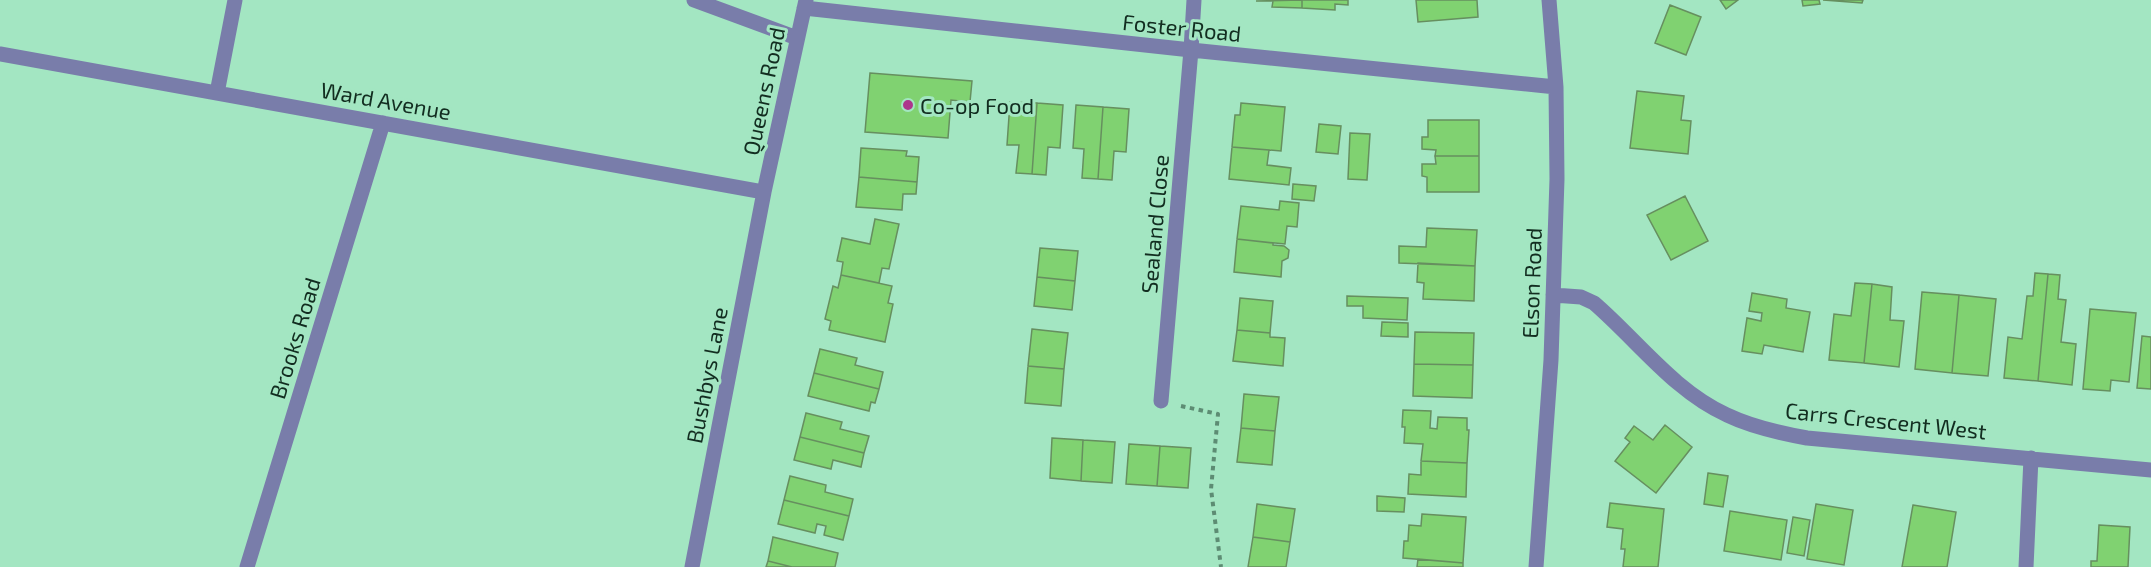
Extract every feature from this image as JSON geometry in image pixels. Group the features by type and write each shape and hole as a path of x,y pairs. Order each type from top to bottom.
{"street":[{"path":"217,93 235,0"},
{"path":"694,0 797,38"},
{"name":"Sealand Close","path":"1161,402 1194,0"},
{"name":"Elson Road","path":"1536,567 1551,360 1557,179 1556,87 1549,0"},
{"name":"Queens Road","path":"764,192 805,4"},
{"name":"Foster Road","path":"805,4 1191,50 1556,87"},
{"name":"Ward Avenue","path":"0,54 764,192"},
{"name":"Brooks Road","path":"247,567 383,123"},
{"name":"Bushbys Lane","path":"692,567 764,192"},
{"name":"Carrs Crescent West","path":"1553,295 1581,297 1594,303 1686,389 1726,415 1766,430 1806,438 2151,470"},
{"path":"2026,567 2031,458"}],"path":[{"path":"1161,402 1218,414 1211,489 1221,567"}],"building":[{"path":"1302,0 1302,8 1272,7 1273,1 1256,1"},
{"path":"1302,0 1348,0 1348,5 1335,4 1335,10 1302,8"},
{"path":"1416,0 1477,0 1478,17 1418,22"},
{"path":"1720,0 1738,0 1726,9"},
{"path":"1802,0 1819,0 1820,4 1803,6"},
{"path":"1823,0 1863,0 1862,3"},
{"path":"1670,5 1701,17 1686,55 1655,43"},
{"path":"870,73 972,81 970,102 951,100 948,138 865,132"},
{"path":"1637,91 1684,96 1681,120 1691,121 1688,154 1630,148"},
{"path":"1010,102 1037,103 1032,174 1016,173 1019,145 1007,145"},
{"path":"1037,103 1063,105 1060,148 1048,147 1046,175 1032,174"},
{"path":"1241,103 1285,107 1281,151 1232,147 1235,115 1240,115"},
{"path":"1076,105 1103,107 1098,179 1082,178 1084,149 1073,148"},
{"path":"1103,107 1129,109 1126,152 1114,151 1112,180 1098,179"},
{"path":"1428,120 1479,120 1479,156 1435,156 1436,150 1422,149 1422,137 1428,137"},
{"path":"1319,124 1341,126 1338,154 1316,152"},
{"path":"1350,133 1370,134 1367,180 1348,179"},
{"path":"1232,147 1269,150 1267,165 1291,168 1289,185 1229,179"},
{"path":"861,148 907,151 906,156 919,157 917,182 859,177"},
{"path":"1435,156 1479,156 1479,192 1427,192 1427,177 1422,176 1422,164 1436,164"},
{"path":"859,177 917,182 916,194 903,194 902,210 856,207"},
{"path":"1293,184 1316,186 1314,201 1292,199"},
{"path":"1685,196 1708,241 1671,260 1647,215"},
{"path":"1280,201 1299,203 1297,227 1287,226 1285,244 1237,239 1241,206 1279,210"},
{"path":"875,219 899,224 889,269 882,268 879,283 841,275 843,262 837,261 842,238 870,244"},
{"path":"1427,228 1477,230 1475,266 1399,263 1399,246 1426,247"},
{"path":"1237,239 1273,243 1273,245 1284,246 1289,250 1288,258 1282,261 1281,277 1234,272"},
{"path":"1040,248 1078,251 1075,281 1037,277"},
{"path":"1418,263 1475,266 1474,301 1423,299 1424,283 1417,282"},
{"path":"2035,273 2048,274 2038,381 2004,378 2008,337 2022,339 2027,296 2033,296"},
{"path":"2048,274 2060,275 2058,299 2066,300 2061,342 2076,344 2072,385 2038,381"},
{"path":"841,275 892,286 888,303 893,304 885,342 829,330 831,321 825,319 833,286 838,288"},
{"path":"1037,277 1075,281 1072,310 1034,306"},
{"path":"1855,283 1872,284 1864,363 1829,360 1834,314 1851,316"},
{"path":"1872,284 1892,287 1890,320 1904,321 1899,367 1864,363"},
{"path":"1922,292 1959,295 1952,373 1915,369"},
{"path":"1752,293 1787,299 1786,308 1810,312 1803,352 1764,345 1762,354 1742,351 1747,318 1761,321 1762,313 1749,311"},
{"path":"1959,295 1996,299 1988,376 1952,373"},
{"path":"1347,296 1408,298 1407,320 1363,318 1363,306 1347,306"},
{"path":"1240,298 1273,301 1270,333 1237,330"},
{"path":"2090,309 2136,313 2129,382 2111,380 2110,391 2083,389"},
{"path":"1382,322 1408,323 1408,337 1381,336"},
{"path":"1032,329 1068,333 1064,369 1028,366"},
{"path":"1237,330 1270,333 1270,337 1285,338 1283,366 1233,361"},
{"path":"1415,332 1474,333 1473,365 1414,364"},
{"path":"2142,336 2151,337 2151,389 2137,388"},
{"path":"820,349 857,358 855,365 883,372 879,389 814,373"},
{"path":"1414,364 1473,365 1472,398 1413,396"},
{"path":"1028,366 1064,369 1061,406 1025,403"},
{"path":"814,373 879,389 875,403 871,402 869,411 808,396"},
{"path":"1244,394 1279,397 1275,431 1241,428"},
{"path":"1403,410 1431,411 1430,428 1437,429 1438,417 1467,418 1467,430 1469,430 1467,463 1421,461 1423,444 1404,443"},
{"path":"806,413 842,422 840,429 869,436 864,453 800,437"},
{"path":"1665,425 1692,447 1656,493 1615,461 1630,442 1625,438 1634,426 1653,440"},
{"path":"1241,428 1275,431 1272,465 1237,462"},
{"path":"800,437 864,453 861,467 833,460 831,469 794,460"},
{"path":"1052,438 1083,440 1081,481 1050,478"},
{"path":"1083,440 1115,442 1112,483 1081,481"},
{"path":"1129,444 1160,446 1157,486 1126,484"},
{"path":"1160,446 1191,448 1188,488 1157,486"},
{"path":"1421,461 1467,463 1466,497 1408,494 1409,474 1421,475"},
{"path":"1708,473 1728,476 1723,507 1704,504"},
{"path":"790,476 826,485 825,492 853,499 849,516 784,500"},
{"path":"1377,496 1405,498 1404,512 1377,511"},
{"path":"784,500 849,516 843,540 824,535 826,526 817,524 815,533 778,524"},
{"path":"1610,503 1664,509 1658,567 1623,567 1625,549 1621,549 1623,529 1607,527"},
{"path":"1257,504 1295,509 1290,542 1253,537"},
{"path":"1816,504 1853,510 1844,565 1807,559"},
{"path":"1913,505 1956,512 1947,567 1902,567"},
{"path":"1730,511 1787,520 1781,560 1724,551"},
{"path":"1422,514 1466,517 1463,563 1403,558 1404,541 1408,541 1409,525 1421,526"},
{"path":"1793,517 1810,520 1804,556 1787,553"},
{"path":"2099,525 2130,527 2128,567 2091,567 2091,561 2097,561"},
{"path":"773,537 838,553 835,567 792,567 768,561"},
{"path":"1253,537 1290,542 1286,567 1248,567"},
{"path":"1418,559 1463,563 1463,567 1417,567"},
{"path":"768,561 792,567 766,567"}],"place":[{"name":"Co-op Food","path":"908,105"}]}
